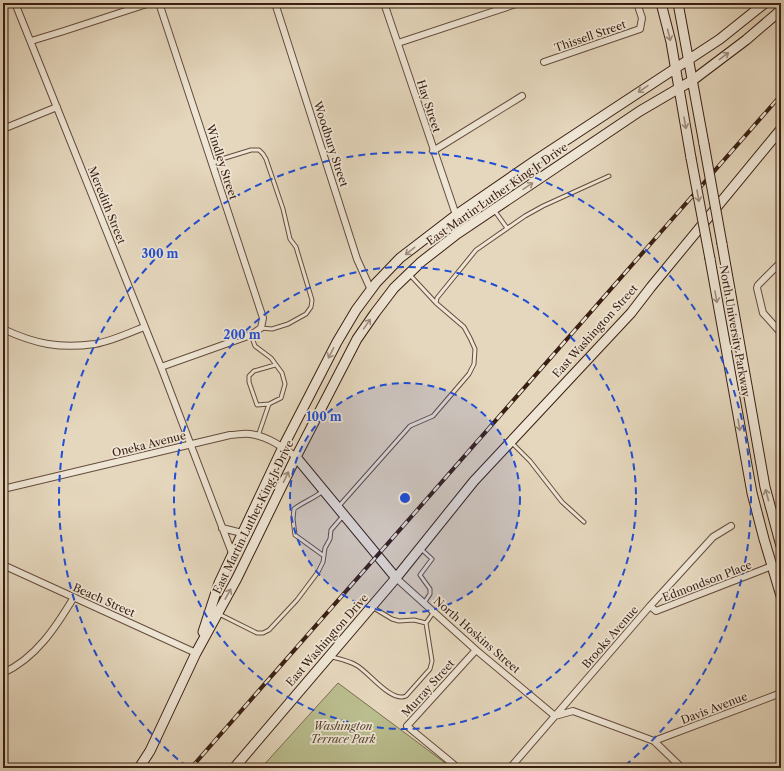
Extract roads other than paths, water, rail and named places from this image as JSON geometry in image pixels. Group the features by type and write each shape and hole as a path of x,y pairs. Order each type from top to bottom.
{"main road":[{"name":"North University Parkway","path":"661,3 671,42 748,473 762,531 781,596"},
{"name":"North University Parkway","path":"678,3 765,487 781,546"},
{"name":"East Martin Luther King Jr Drive","path":"196,652 219,583 283,447 337,342 356,310 376,284 400,258 456,215 675,67 720,39 765,3"},
{"name":"East Martin Luther King Jr Drive","path":"139,768 150,751 196,652 237,578 296,457 357,339 394,288 421,262 457,234 640,111 693,80 746,40 781,10"},
{"name":"East Washington Street","path":"438,526 474,481 631,313 781,129"},
{"name":"North Hoskins Street","path":"296,457 396,578"},
{"name":"East Washington Drive","path":"234,768 396,578 438,526"}],"street":[{"name":"Meredith Street","path":"15,3 161,367 232,553"},
{"path":"31,41 150,3"},
{"name":"Windley Street","path":"159,3 263,318 261,328"},
{"name":"Woodbury Street","path":"275,3 357,259 371,290"},
{"name":"Hay Street","path":"384,3 456,215"},
{"path":"398,43 519,3"},
{"name":"Thissell Street","path":"544,62 640,29 642,18 637,3"},
{"path":"434,151 522,96"},
{"path":"3,129 57,107"},
{"path":"781,262 758,285 757,288 763,313 781,333"},
{"path":"3,329 41,343 60,346 96,344 144,327"},
{"path":"161,367 251,335 261,328"},
{"name":"Oneka Avenue","path":"3,490 230,435 250,434 258,436 283,447 296,457"},
{"name":"Brooks Avenue","path":"510,768 650,606 713,537 731,526"},
{"path":"222,528 242,533"},
{"name":"Beach Street","path":"3,565 196,652"},
{"name":"Edmondson Place","path":"650,606 656,611 772,566"},
{"name":"North Hoskins Street","path":"396,578 433,613 555,716"},
{"path":"3,673 22,662 37,648 56,627 74,597"},
{"name":"Murray Street","path":"458,768 407,726 476,650"},
{"name":"Davis Avenue","path":"654,741 781,694"},
{"path":"555,716 573,711 654,741 682,768"}],"lane":[{"path":"212,162 251,150 259,150 263,154 283,209 290,239 296,247 309,288 312,300 311,307 306,314 288,324 272,329 261,328"},
{"path":"436,303 437,298 476,250 525,216 543,206 609,176"},
{"path":"493,210 507,228"},
{"path":"338,507 410,426 432,416 468,374 474,364 475,349 464,327 436,303 409,274"},
{"path":"251,335 255,346 271,358 282,373 285,384 281,398 268,404 257,405 249,382 249,376 254,371 275,365"},
{"path":"258,436 268,404"},
{"path":"511,441 530,461 562,502 584,522"},
{"path":"323,491 315,498 301,503 294,509 293,519 294,535 324,556"},
{"path":"218,613 257,633 263,633 269,630 297,600 318,572 323,562 325,548 330,539 331,530 344,515"},
{"path":"420,548 432,559 420,574 430,589 430,594 423,604"},
{"path":"372,606 392,619 399,621 414,620 426,623"},
{"path":"329,656 356,665 394,696 402,698 406,696 430,669 432,661 426,623 433,613"}],"railway":[{"path":"191,768 781,95"}],"park label":[{"name":"Washington Terrace Park","path":"343,732"}]}
